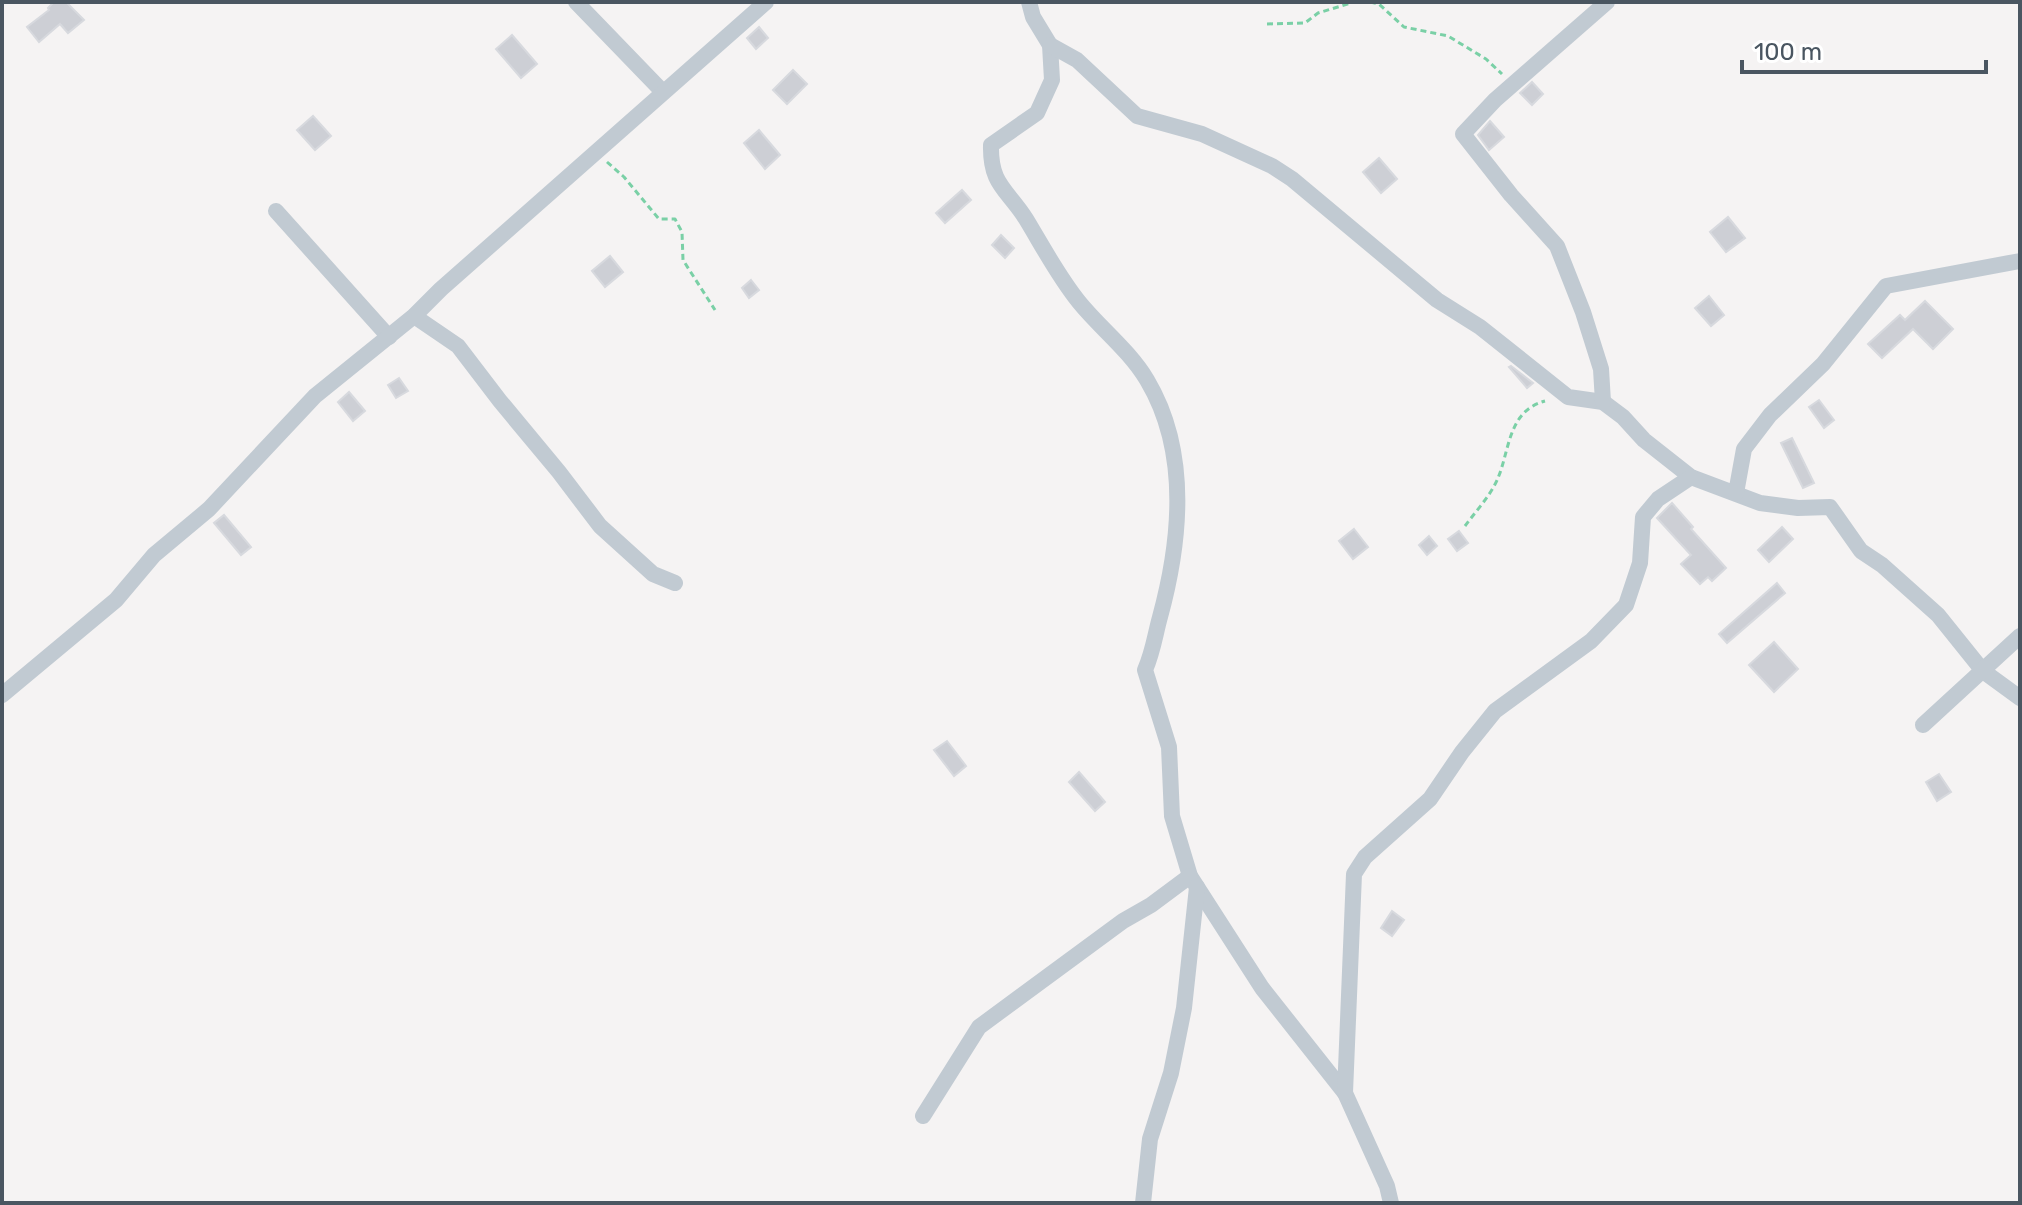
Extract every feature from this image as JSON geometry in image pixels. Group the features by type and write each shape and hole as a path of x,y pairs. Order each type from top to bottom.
{"street":[{"path":"576,2 663,92"},
{"path":"2,695 116,600 154,555 209,509 315,396 414,316 766,2"},
{"path":"1029,2 1033,17 1050,45 1052,80 1037,113 991,145 990,166 997,182 1025,217 1047,257 1079,302 1119,344 1147,380 1175,456 1178,499 1174,567 1155,648 1145,670 1169,747 1172,816 1193,882 1262,988 1345,1093 1387,1186 1391,1203"},
{"path":"1603,402 1601,369 1557,246 1511,195 1463,134 1607,2"},
{"path":"1050,45 1077,60 1137,116 1202,134 1272,166 1292,179 1437,300 1480,327 1568,397 1603,402 1691,477 1760,503 1798,508 1830,507 1861,551 1882,565 1938,615 1983,671 2020,698"},
{"path":"276,211 389,337"},
{"path":"1736,493 1744,449 1770,415 1823,364 1886,286 2020,261"},
{"path":"414,316 458,346 600,526 653,574 675,583"},
{"path":"1345,1093 1354,874 1365,857 1430,799 1495,711 1591,641 1626,605 1640,563 1643,517 1658,499 1691,477"},
{"path":"1923,725 2020,636"},
{"path":"923,1116 979,1027 1123,921 1193,882"},
{"path":"1143,1203 1150,1139 1171,1073 1184,1008 1193,882"}],"path":[{"path":"1267,24 1305,23 1318,13 1354,2"},
{"path":"1370,2 1379,4 1404,27 1436,31 1448,36 1486,59 1514,85"},
{"path":"596,152 624,177 659,219 675,219 682,232 683,260 715,310"},
{"path":"1465,526 1498,479 1510,436 1521,414 1540,402 1568,397"}],"building":[{"path":"54,2 66,2 84,20 68,33 60,24 39,42 27,27 49,10"},
{"path":"759,27 768,38 756,49 747,38"},
{"path":"512,35 537,64 521,78 496,49"},
{"path":"793,70 807,84 787,104 773,90"},
{"path":"1532,82 1543,94 1532,105 1520,93"},
{"path":"313,116 331,136 315,150 297,130"},
{"path":"1490,121 1504,137 1489,150 1478,135"},
{"path":"759,130 780,155 765,169 744,143"},
{"path":"1379,158 1397,179 1381,193 1363,172"},
{"path":"962,190 971,200 945,223 936,213"},
{"path":"1728,217 1745,238 1726,252 1710,232"},
{"path":"1001,235 1014,248 1005,258 992,245"},
{"path":"610,256 623,272 605,287 592,271"},
{"path":"751,280 759,290 749,298 742,288"},
{"path":"1709,296 1724,315 1711,326 1695,308"},
{"path":"1925,301 1953,329 1933,349 1913,329 1882,358 1868,344 1900,315 1905,320"},
{"path":"1511,366 1533,383 1527,388"},
{"path":"399,378 408,391 396,398 388,385"},
{"path":"349,392 365,411 353,421 338,402"},
{"path":"1819,400 1834,420 1824,428 1809,407"},
{"path":"1792,438 1814,483 1803,488 1781,443"},
{"path":"1672,503 1726,568 1712,581 1708,577 1700,584 1681,564 1691,555 1657,518"},
{"path":"224,515 251,547 241,555 214,523"},
{"path":"1782,527 1793,539 1769,562 1758,550"},
{"path":"1354,529 1368,547 1353,559 1339,541"},
{"path":"1459,531 1468,543 1457,551 1448,539"},
{"path":"1429,536 1437,546 1427,555 1419,545"},
{"path":"1777,583 1785,593 1727,643 1719,634"},
{"path":"1774,642 1798,669 1774,692 1749,665"},
{"path":"947,741 966,766 954,776 934,750"},
{"path":"1079,772 1105,802 1095,811 1069,782"},
{"path":"1939,774 1951,792 1937,801 1926,782"},
{"path":"1392,911 1404,920 1392,936 1381,928"}]}
